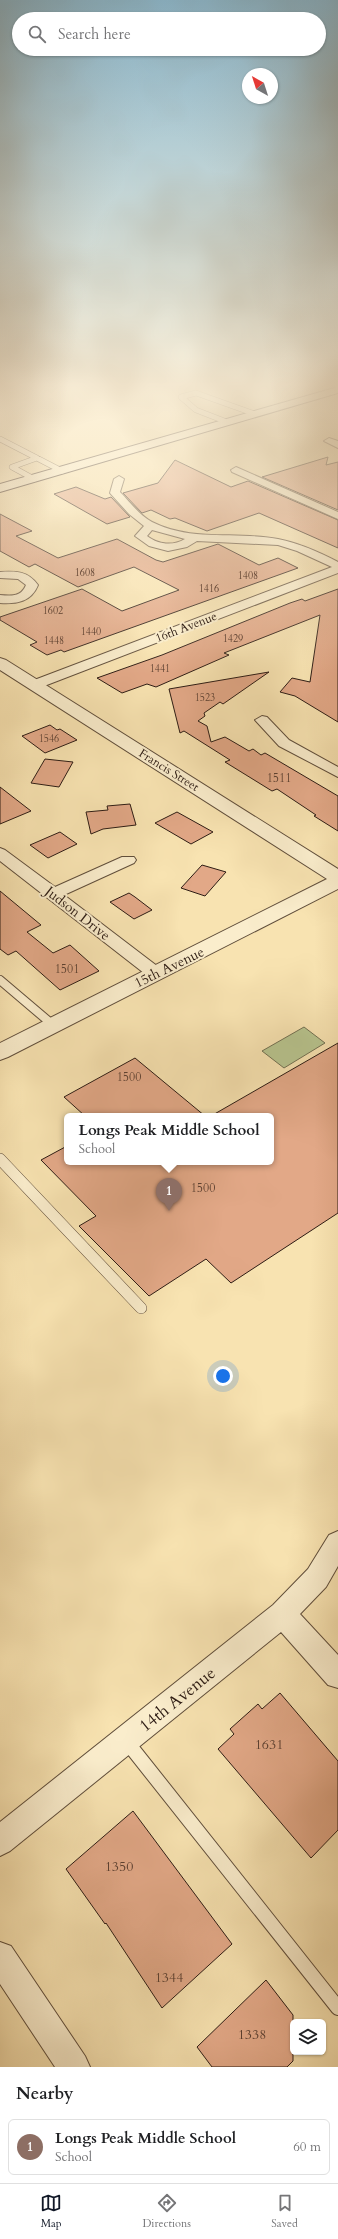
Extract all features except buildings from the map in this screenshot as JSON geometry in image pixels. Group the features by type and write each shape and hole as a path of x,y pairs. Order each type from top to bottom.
{"street":[{"path":"0,488 28,480"},
{"path":"119,480 115,493 137,516 151,525 172,533 277,542 294,546 338,566"},
{"path":"259,480 338,516"},
{"path":"151,525 141,536 147,542 161,546 180,546 190,543 195,536"},
{"name":"16th Avenue","path":"34,685 338,569"},
{"path":"0,576 19,575 26,577 32,585 29,594 23,598 0,599"},
{"name":"Francis Street","path":"0,663 338,877"},
{"path":"262,720 284,743 338,773"},
{"name":"Judson Drive","path":"0,853 156,973"},
{"path":"53,894 128,860"},
{"name":"15th Avenue","path":"0,1052 338,881"},
{"name":"14th Avenue","path":"0,1841 282,1614 317,1578 338,1543"},
{"path":"282,1614 338,1675"},
{"path":"0,1957 74,2067"}],"lane":[{"path":"0,980 53,1025"},
{"path":"0,1159 141,1308"},
{"path":"125,1740 338,2008"}],"green space":[{"path":"304,1027 325,1043 284,1068 262,1051"}],"place":[{"name":"Longs Peak Middle School","path":"169,1211"}]}
